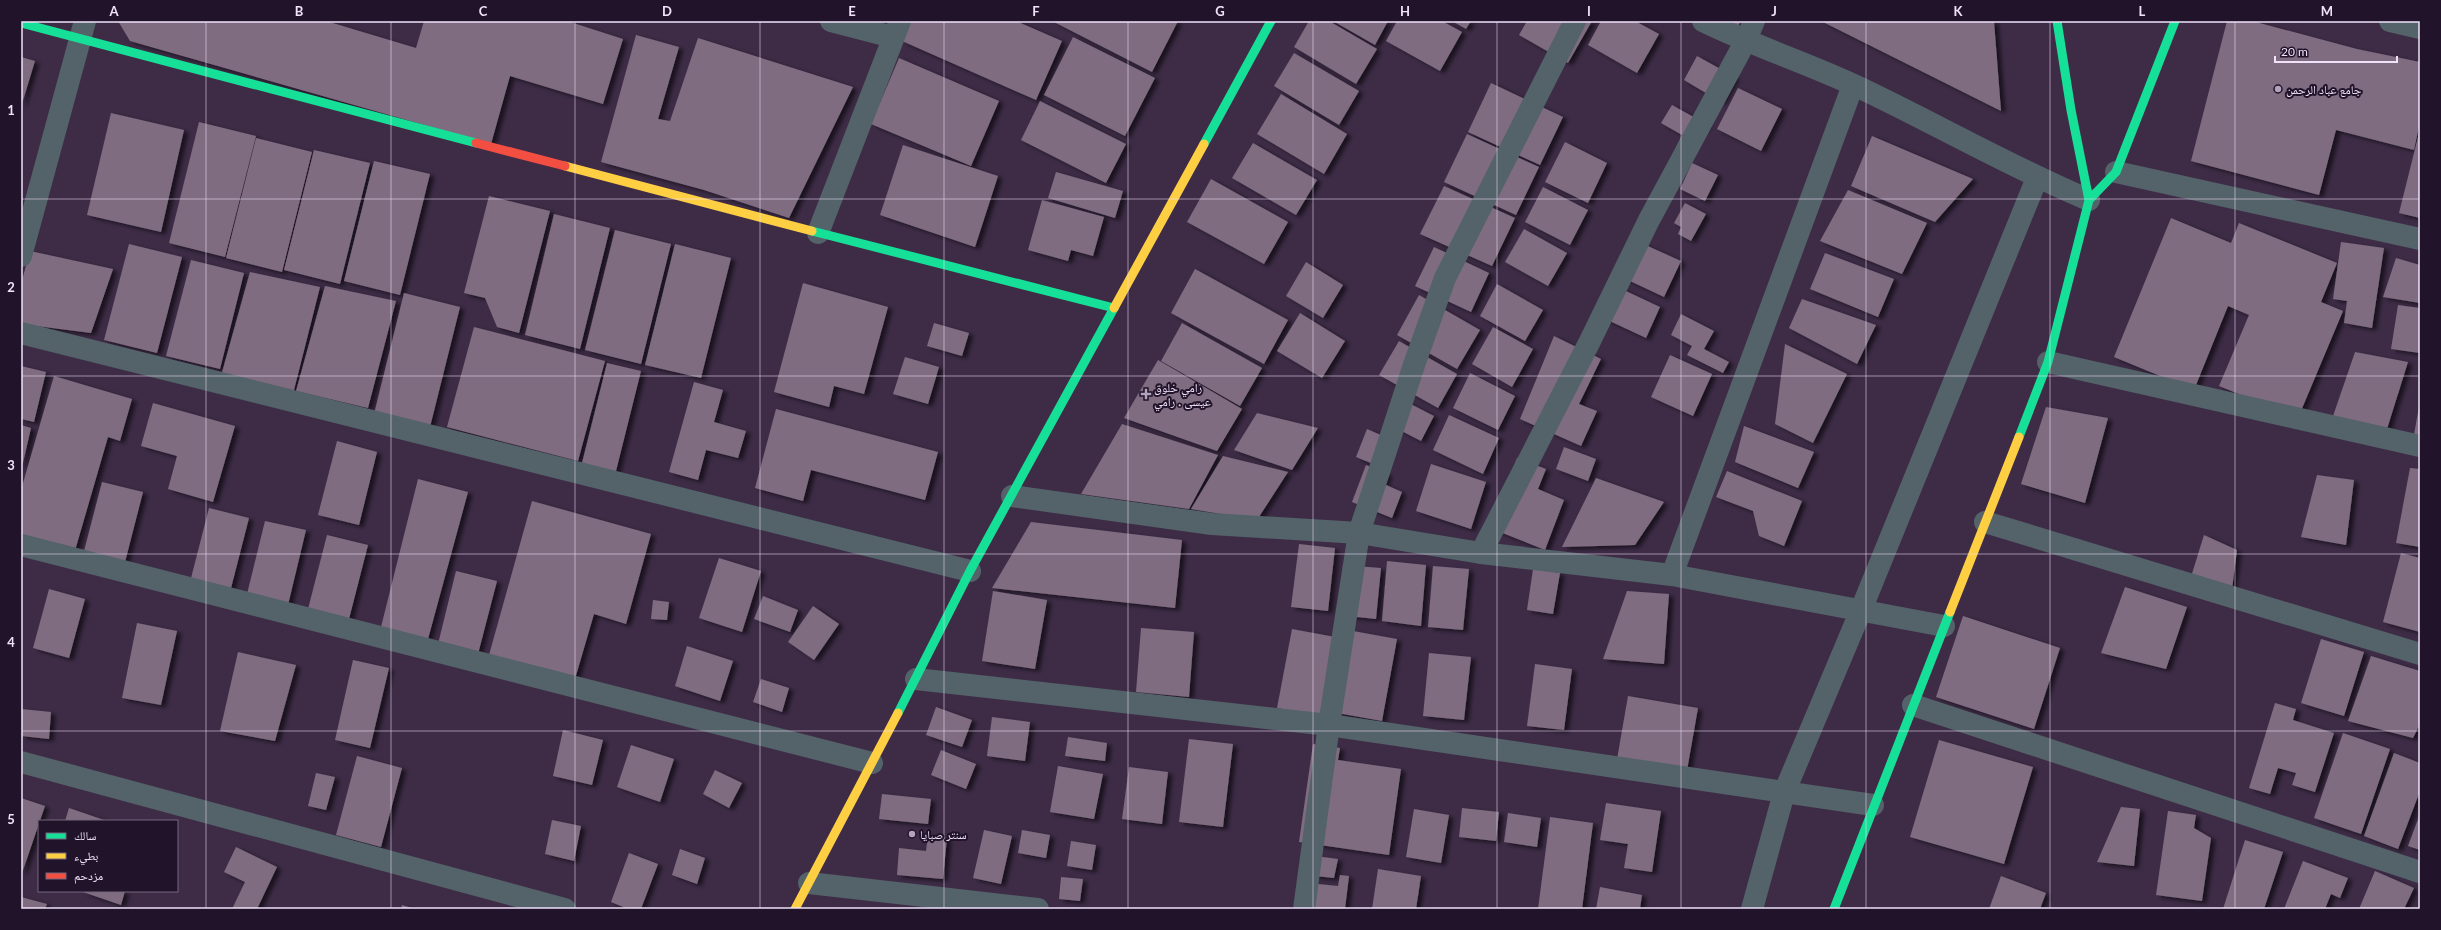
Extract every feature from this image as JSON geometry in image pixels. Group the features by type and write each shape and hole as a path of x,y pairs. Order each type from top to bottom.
{"street":[{"path":"818,233 897,29 831,21"},
{"path":"795,909 916,679 970,571 1270,21"},
{"path":"1304,909 1329,725 1359,533 1414,365 1445,278 1575,21"},
{"path":"1703,21 1745,42 1853,85 2037,178 2089,200"},
{"path":"1481,553 1590,341 1649,220 1745,42 1754,21"},
{"path":"1834,909 1873,805 2048,362 2089,200 2071,110 2057,21"},
{"path":"2089,200 2116,172 2175,21"},
{"path":"2390,21 2420,28"},
{"path":"21,23 83,30 818,233 1114,308"},
{"path":"21,256 83,30"},
{"path":"1672,575 1853,85"},
{"path":"2116,172 2420,240"},
{"path":"1752,909 1784,793 1861,610 2037,178"},
{"path":"21,333 970,571"},
{"path":"2048,362 2420,446"},
{"path":"1012,496 1212,524 1359,533 1481,553 1672,575 1944,626"},
{"path":"1985,522 2420,654"},
{"path":"21,545 872,763"},
{"path":"916,679 1329,725 1873,805"},
{"path":"1913,705 2420,872"},
{"path":"21,762 565,909"},
{"path":"809,883 1038,909"}],"building":[{"path":"118,21 326,21 416,48 424,21 567,21 623,39 603,104 510,76 491,144 130,41"},
{"path":"911,21 1016,21 1062,41 1036,100 902,41"},
{"path":"1052,21 1178,21 1152,72"},
{"path":"1309,21 1329,21 1377,49 1356,84 1294,47"},
{"path":"1333,21 1388,21 1375,45"},
{"path":"1397,21 1442,21 1462,32 1440,71 1386,41"},
{"path":"1452,21 1471,21 1466,29"},
{"path":"1527,21 1592,21 1568,63 1519,35"},
{"path":"1601,21 1635,21 1659,34 1637,73 1588,45"},
{"path":"1727,21 1741,21 1738,26"},
{"path":"1821,21 1994,21 2001,111"},
{"name":"جامع عباد الرحمن","path":"2227,21 2252,21 2357,49 2420,62 2420,122 2414,150 2336,130 2319,195 2191,161"},
{"path":"636,35 679,47 658,119 670,121 698,38 853,87 789,218 704,190 601,162"},
{"path":"1073,37 1155,78 1125,136 1044,95"},
{"path":"1294,53 1359,91 1339,125 1274,86"},
{"path":"1697,56 1735,77 1721,102 1684,80"},
{"path":"21,57 35,61 21,107"},
{"path":"899,58 999,101 971,166 871,124"},
{"path":"1491,83 1563,117 1540,165 1468,132"},
{"path":"1738,88 1782,109 1761,151 1717,129"},
{"path":"1281,94 1347,134 1324,174 1257,134"},
{"path":"1040,101 1126,144 1106,183 1021,140"},
{"path":"1672,105 1708,125 1676,147 1682,135 1661,123"},
{"path":"111,113 184,130 161,232 87,215"},
{"path":"199,122 256,136 225,257 169,243"},
{"path":"2420,133 2420,218 2399,213"},
{"path":"1467,134 1539,167 1516,215 1444,182"},
{"path":"1872,136 1973,179 1935,222 1851,186"},
{"path":"256,138 312,152 282,272 226,258"},
{"path":"1565,142 1607,163 1588,203 1545,182"},
{"path":"1253,143 1317,180 1296,215 1232,178"},
{"path":"903,145 998,176 975,247 880,215"},
{"path":"314,150 370,163 340,284 284,270"},
{"path":"374,161 430,174 400,295 344,281"},
{"path":"1692,163 1718,175 1705,201 1680,189"},
{"path":"1056,172 1123,191 1115,218 1048,198"},
{"path":"1211,179 1288,222 1264,264 1187,222"},
{"path":"1444,186 1515,218 1492,266 1420,234"},
{"path":"1543,187 1588,210 1570,245 1525,222"},
{"path":"1848,190 1927,223 1902,274 1820,241"},
{"path":"489,196 550,211 519,333 497,327 485,298 464,293"},
{"path":"1042,200 1104,217 1093,256 1071,250 1068,261 1028,250"},
{"path":"1685,203 1706,214 1691,241 1678,234 1681,227 1674,223"},
{"path":"554,214 610,228 580,349 525,335"},
{"path":"2171,218 2231,243 2239,223 2337,263 2321,302 2343,311 2298,418 2219,386 2249,315 2228,306 2194,390 2114,357"},
{"path":"1524,229 1567,253 1548,286 1505,262"},
{"path":"615,230 671,244 641,364 585,350"},
{"path":"1630,238 1681,261 1664,297 1613,273"},
{"path":"2341,242 2384,248 2372,328 2344,323 2347,301 2333,299"},
{"path":"129,244 182,257 157,353 104,340"},
{"path":"675,244 731,258 701,378 645,365"},
{"path":"1434,247 1489,273 1471,312 1415,286"},
{"path":"30,251 113,269 91,333 21,324 21,284"},
{"path":"1825,253 1894,279 1878,317 1810,289"},
{"path":"2396,258 2420,265 2420,303 2383,297"},
{"path":"191,260 244,273 220,369 166,356"},
{"path":"1306,262 1343,285 1323,318 1286,296"},
{"path":"1195,269 1288,320 1264,364 1171,313"},
{"path":"250,272 320,287 293,394 221,376"},
{"path":"803,283 888,307 864,394 834,386 829,407 774,392"},
{"path":"1497,284 1543,310 1525,341 1480,316"},
{"path":"1613,285 1660,307 1646,338 1599,316"},
{"path":"325,286 396,301 368,408 296,391"},
{"path":"404,293 460,307 430,427 374,414"},
{"path":"1419,295 1480,330 1457,369 1397,335"},
{"path":"1802,299 1876,325 1857,364 1789,328"},
{"path":"2398,305 2420,308 2420,353 2391,349"},
{"path":"1300,313 1345,341 1322,378 1277,351"},
{"path":"1681,314 1714,331 1704,349 1729,362 1723,373 1687,355 1692,346 1671,335"},
{"path":"934,323 969,333 962,356 927,346"},
{"path":"1182,323 1262,368 1240,406 1161,361"},
{"path":"474,327 605,361 578,461 447,427"},
{"path":"1493,327 1533,349 1512,387 1472,364"},
{"path":"1554,336 1601,359 1579,404 1597,411 1581,446 1520,419"},
{"path":"1399,341 1457,374 1438,408 1379,375"},
{"path":"1785,344 1847,374 1813,443 1775,424"},
{"path":"2355,352 2408,362 2387,429 2333,416"},
{"path":"1670,355 1712,374 1693,416 1651,397"},
{"path":"905,357 939,367 928,404 893,394"},
{"path":"1158,360 1242,409 1217,451 1124,418"},
{"path":"607,363 641,371 615,475 581,467"},
{"path":"21,366 46,372 34,422 21,419"},
{"path":"1470,373 1515,396 1498,430 1453,408"},
{"path":"54,376 132,399 120,441 108,437 74,554 21,538 21,490"},
{"path":"694,382 723,390 714,422 746,431 738,458 706,450 698,480 669,472"},
{"path":"1397,397 1434,416 1421,441 1384,422"},
{"path":"153,403 235,426 213,502 168,489 177,456 141,446"},
{"path":"2046,407 2108,418 2085,503 2021,484"},
{"path":"2420,407 2420,442 2413,440"},
{"path":"776,409 938,452 925,500 811,470 803,501 755,488"},
{"path":"1257,413 1318,428 1292,470 1234,450"},
{"path":"1449,415 1499,438 1483,474 1433,450"},
{"path":"1122,424 1218,455 1189,509 1081,494"},
{"path":"21,425 31,428 22,467 21,467"},
{"path":"1744,426 1814,452 1798,488 1735,462"},
{"path":"1367,429 1390,439 1378,466 1356,457"},
{"path":"337,441 377,452 359,525 318,515"},
{"path":"1564,447 1596,459 1588,481 1556,469"},
{"path":"1223,456 1288,472 1257,520 1191,509"},
{"path":"1517,458 1546,469 1538,489 1564,500 1545,550 1490,528"},
{"path":"1431,464 1486,482 1471,529 1416,511"},
{"path":"1366,465 1388,474 1384,484 1402,492 1392,518 1352,502"},
{"path":"2410,468 2420,469 2420,547 2396,543"},
{"path":"1727,471 1802,501 1784,546 1759,536 1753,511 1716,497"},
{"path":"2317,475 2354,480 2346,545 2301,537"},
{"path":"1596,478 1664,502 1635,545 1562,547"},
{"path":"418,479 468,492 428,639 381,627"},
{"path":"102,482 143,492 124,566 83,555"},
{"path":"532,501 651,534 626,624 594,614 575,679 489,655"},
{"path":"209,508 249,518 230,592 190,582"},
{"path":"265,521 306,530 288,605 247,594"},
{"path":"1031,522 1182,540 1175,608 992,588"},
{"path":"327,535 368,545 349,619 308,609"},
{"path":"2204,535 2237,550 2231,597 2190,580"},
{"path":"1299,544 1335,548 1328,611 1291,607"},
{"path":"2401,553 2420,558 2420,632 2383,622"},
{"path":"719,558 761,571 742,632 699,618"},
{"path":"1387,561 1426,565 1421,626 1382,621"},
{"path":"1343,565 1381,568 1376,619 1338,615"},
{"path":"1433,566 1469,569 1463,630 1428,627"},
{"path":"1533,569 1560,573 1553,614 1527,610"},
{"path":"456,571 497,581 478,654 438,644"},
{"path":"2125,587 2187,607 2166,669 2101,653"},
{"path":"49,589 85,599 69,658 33,648"},
{"path":"993,591 1047,600 1035,669 982,661"},
{"path":"1627,591 1669,594 1664,664 1603,659"},
{"path":"763,596 798,610 790,632 754,619"},
{"path":"653,600 669,602 667,620 651,619"},
{"path":"813,606 839,624 814,660 788,642"},
{"path":"1963,616 2060,648 2034,729 1936,697"},
{"path":"137,623 177,631 161,705 122,698"},
{"path":"1141,628 1194,632 1189,697 1136,692"},
{"path":"1292,629 1346,639 1331,718 1277,708"},
{"path":"1353,631 1397,639 1382,721 1337,713"},
{"path":"2321,639 2364,652 2344,716 2301,703"},
{"path":"687,646 733,661 720,701 675,686"},
{"path":"238,652 296,665 275,741 220,731"},
{"path":"1429,653 1471,657 1464,720 1423,716"},
{"path":"2371,656 2420,671 2420,724 2413,738 2348,721"},
{"path":"353,660 389,668 370,748 335,740"},
{"path":"1535,664 1572,669 1564,730 1527,726"},
{"path":"761,679 789,688 782,712 753,702"},
{"path":"1628,696 1698,708 1686,776 1616,765"},
{"path":"2275,703 2296,709 2293,720 2334,733 2315,792 2292,785 2296,773 2278,768 2270,794 2249,788"},
{"path":"936,707 972,720 962,747 926,735"},
{"path":"21,709 51,712 49,739 21,736"},
{"path":"992,717 1030,722 1025,761 987,756"},
{"path":"563,730 603,740 592,785 553,776"},
{"path":"2343,733 2390,749 2361,834 2314,818"},
{"path":"1068,737 1107,743 1105,761 1065,756"},
{"path":"1189,739 1233,744 1223,827 1179,822"},
{"path":"1939,740 2033,767 2004,864 1910,837"},
{"path":"1313,744 1340,748 1338,760 1401,769 1389,855 1299,842"},
{"path":"631,745 674,759 660,802 617,787"},
{"path":"941,750 976,764 966,789 931,775"},
{"path":"2394,753 2420,763 2420,791 2398,849 2364,836"},
{"path":"357,756 402,768 381,847 336,835"},
{"path":"1058,766 1103,774 1094,819 1050,812"},
{"path":"1129,767 1168,772 1162,824 1122,819"},
{"path":"715,770 742,783 729,808 703,794"},
{"path":"316,773 335,777 326,810 308,806"},
{"path":"882,794 931,799 928,824 879,819"},
{"path":"21,798 45,806 40,820 38,820 38,826 21,876"},
{"path":"1606,803 1661,811 1652,872 1624,868 1628,844 1600,840"},
{"path":"2121,807 2140,809 2134,866 2097,862"},
{"path":"69,808 104,820 65,820"},
{"path":"1462,808 1499,812 1496,841 1459,837"},
{"path":"1414,809 1449,815 1441,863 1406,857"},
{"path":"2168,811 2196,815 2194,828 2211,838 2202,901 2156,895"},
{"path":"1508,813 1541,818 1537,847 1504,842"},
{"path":"2420,814 2420,850 2408,846"},
{"path":"1550,817 1593,823 1582,909 1538,909"},
{"path":"552,820 581,826 574,861 545,854"},
{"path":"984,830 1012,836 1001,884 973,878"},
{"path":"1022,830 1050,835 1046,858 1018,853"},
{"path":"928,836 947,838 943,879 897,875 899,848 926,851"},
{"path":"2245,840 2283,852 2264,909 2223,909"},
{"path":"1071,841 1096,845 1092,870 1067,866"},
{"path":"236,847 277,867 257,909 232,909 245,882 224,872"},
{"path":"680,849 705,858 697,884 672,875"},
{"path":"629,853 658,864 641,909 628,909 611,902"},
{"path":"1308,855 1338,859 1334,878 1305,875"},
{"path":"2303,861 2348,878 2340,898 2331,894 2325,909 2284,909"},
{"path":"1378,869 1421,876 1416,909 1372,909"},
{"path":"2375,871 2414,888 2404,909 2359,909"},
{"path":"1340,875 1349,876 1345,909 1305,909 1308,883 1338,886"},
{"path":"2001,876 2046,893 2040,909 1989,909"},
{"path":"1061,877 1083,879 1080,901 1059,899"},
{"path":"1600,887 1642,895 1640,909 1596,909"},
{"path":"83,892 125,892 121,905"},
{"path":"21,897 47,904 45,909 21,909"},
{"path":"402,905 415,909 401,909"}],"traffic: fast":[{"path":"1204,144 1271,21"},
{"path":"2057,21 2071,110 2089,200"},
{"path":"2019,437 2048,362 2089,200 2116,172 2175,21"},
{"path":"21,23 476,143"},
{"path":"812,231 1114,308"},
{"path":"898,713 970,571 1114,308"},
{"path":"1834,909 1950,612"}],"traffic: slow":[{"path":"1114,308 1204,144"},
{"path":"565,166 812,231"},
{"path":"1950,612 2019,437"},
{"path":"795,909 898,713"}],"traffic: jam":[{"path":"476,143 565,166"}],"place":[{"name":"جامع عباد الرحمن","path":"2278,89"},
{"name":"رامي خلوق عيسى . رامي","path":"1146,394"},
{"name":"سنتر صبايا","path":"912,834"}]}
